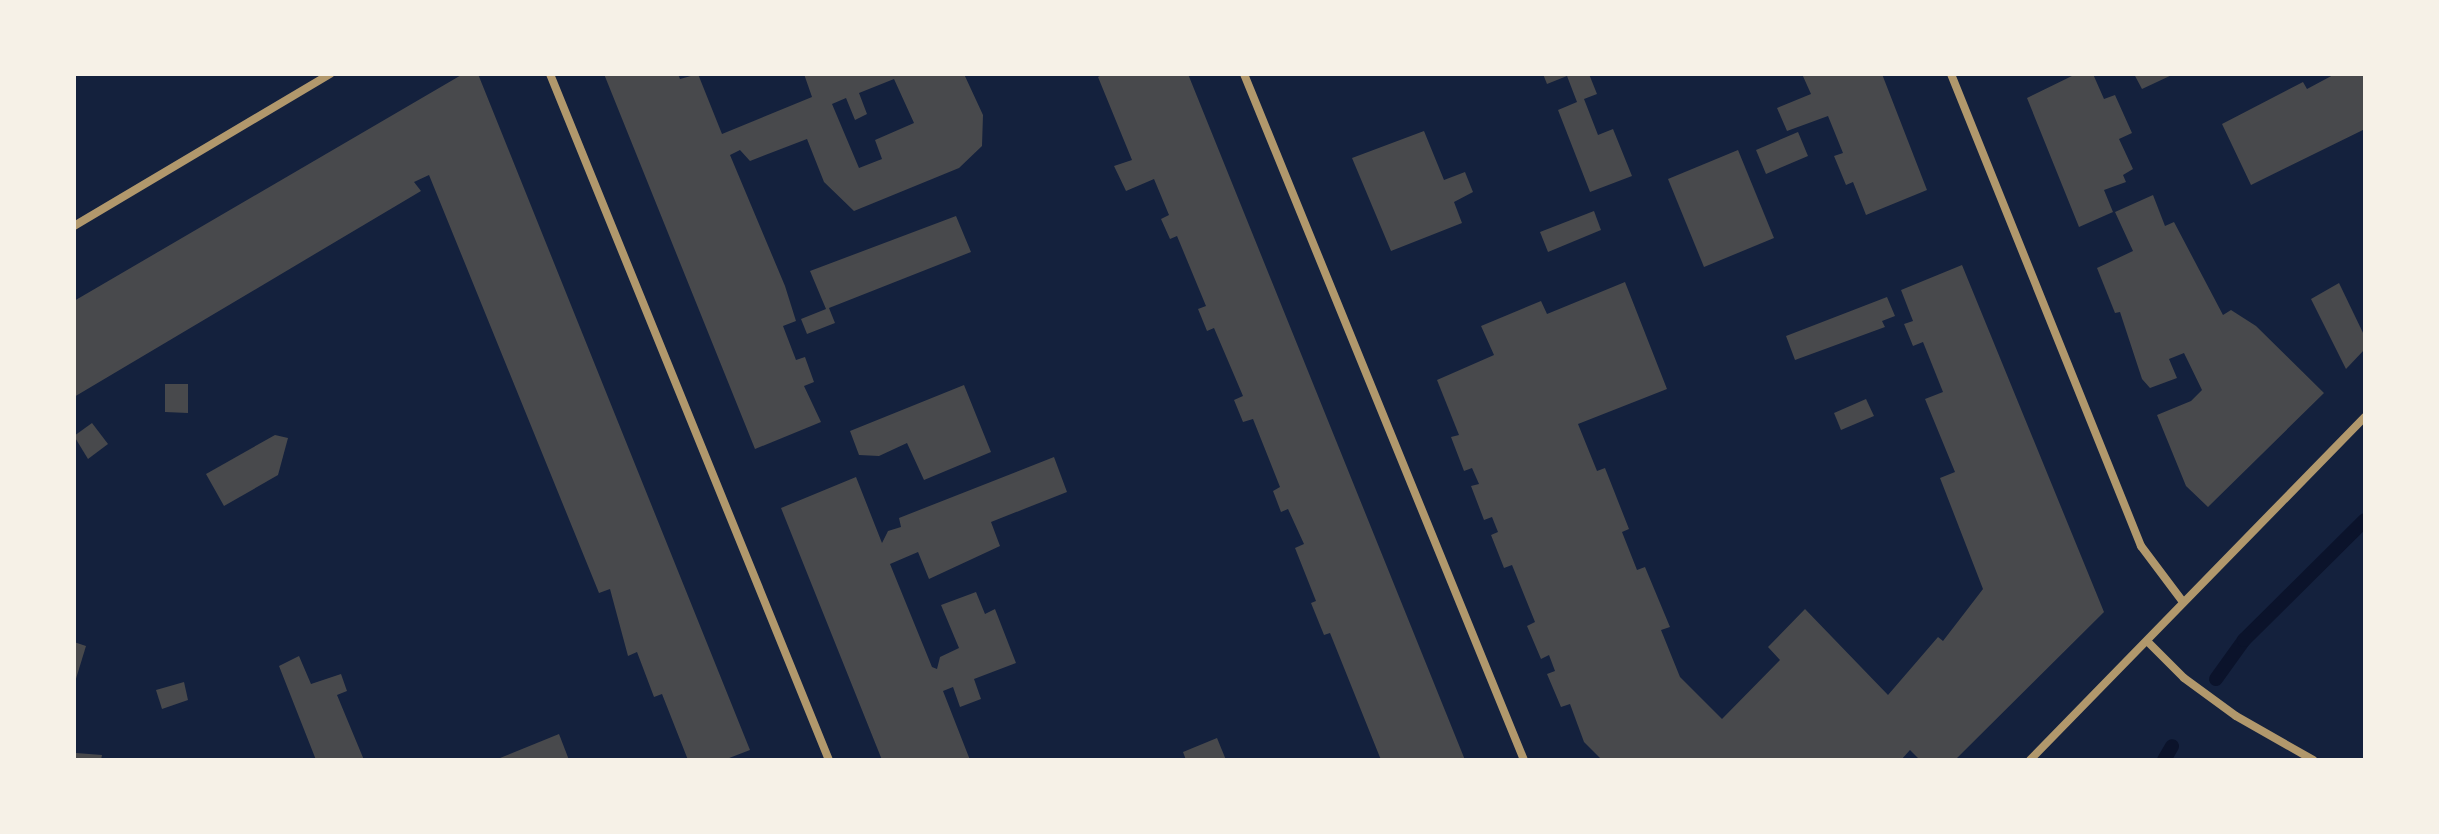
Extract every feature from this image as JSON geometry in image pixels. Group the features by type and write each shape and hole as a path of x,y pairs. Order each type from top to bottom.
{"street":[{"path":"74,226 330,74"},
{"path":"550,74 829,760"},
{"path":"1244,74 1524,760"},
{"path":"1951,74 2141,546 2183,602"},
{"path":"2030,760 2365,417"},
{"path":"2147,641 2184,678 2236,716 2313,760"}],"building":[{"path":"463,74 478,74 750,750 724,760 688,760 662,694 654,697 637,652 628,656 610,589 599,593 429,175 414,182 421,191 74,397 74,301"},
{"path":"604,74 678,74 680,79 698,74 722,134 812,97 804,74 964,74 983,115 982,146 959,168 854,211 824,182 807,139 750,161 740,150 730,155 785,286 796,321 783,326 796,360 805,357 814,382 804,386 821,422 755,449","holes":["894,79 914,123 875,140 882,159 859,168 832,104 846,98 855,120 867,114 859,93"]},
{"path":"1103,74 1188,74 1465,760 1381,760 1330,633 1324,635 1311,603 1316,601 1295,548 1304,544 1288,509 1281,512 1273,491 1280,487 1253,419 1243,422 1234,400 1243,396 1214,328 1207,331 1198,309 1206,306 1177,236 1170,239 1161,219 1169,215 1154,179 1126,191 1114,166 1132,160 1098,77"},
{"path":"1543,74 1589,74 1597,94 1584,99 1598,135 1613,129 1632,176 1590,192 1558,110 1577,102 1567,76 1547,84"},
{"path":"1802,74 1882,74 1927,190 1866,215 1853,182 1846,185 1834,156 1843,153 1828,116 1787,131 1777,108 1811,94"},
{"path":"2076,74 2093,74 2104,99 2115,95 2132,133 2119,139 2133,169 2123,175 2126,182 2104,190 2113,212 2079,227 2027,98"},
{"path":"2134,74 2174,74 2142,89"},
{"path":"2335,74 2365,74 2365,129 2251,185 2222,124 2303,82 2307,89"},
{"path":"1424,131 1444,180 1465,172 1473,192 1454,202 1462,223 1391,251 1352,158"},
{"path":"1798,132 1808,156 1766,174 1756,150"},
{"path":"1738,150 1774,238 1704,267 1668,179"},
{"path":"2153,195 2165,226 2174,222 2223,315 2231,310 2256,326 2324,393 2208,507 2186,486 2157,415 2191,401 2202,390 2184,353 2169,359 2177,378 2150,388 2142,379 2120,312 2115,313 2097,268 2133,251 2115,212"},
{"path":"1594,211 1601,230 1548,252 1540,232"},
{"path":"956,216 971,252 829,308 835,323 807,334 801,319 826,309 810,271"},
{"path":"1962,265 2104,612 1955,760 1920,760 1910,750 1901,760 1602,760 1584,742 1570,704 1561,707 1547,674 1555,671 1549,655 1541,659 1527,626 1535,622 1512,565 1504,568 1491,535 1498,532 1492,517 1484,520 1471,486 1479,484 1472,468 1464,471 1451,437 1459,435 1437,380 1494,355 1481,326 1541,301 1547,314 1625,282 1667,389 1578,424 1597,471 1605,468 1629,529 1622,532 1637,570 1645,567 1670,627 1661,630 1680,677 1722,719 1780,660 1768,647 1805,609 1888,695 1938,637 1943,641 1983,589 1940,478 1955,472 1925,399 1943,392 1923,342 1913,346 1904,324 1913,321 1901,290"},
{"path":"2339,283 2365,337 2365,349 2346,369 2311,299"},
{"path":"1887,297 1895,316 1882,321 1885,327 1795,360 1786,336"},
{"path":"165,384 188,384 188,413 165,412"},
{"path":"964,385 991,452 924,480 907,443 879,456 859,455 850,431"},
{"path":"1866,399 1874,416 1841,430 1834,413"},
{"path":"92,423 108,444 88,459 74,436"},
{"path":"275,435 288,438 278,475 224,506 206,474"},
{"path":"1054,457 1067,492 991,522 1000,546 929,579 918,552 890,564 932,667 937,669 940,657 959,648 941,605 976,592 985,614 995,609 1016,663 974,679 981,699 960,707 953,687 943,691 970,760 882,760 781,508 856,477 882,543 888,531 901,527 899,518"},
{"path":"74,642 86,646 75,682 74,682"},
{"path":"299,656 311,684 341,674 347,691 337,695 364,760 316,760 279,666"},
{"path":"184,682 188,700 162,709 156,690"},
{"path":"559,734 569,760 495,760"},
{"path":"1217,738 1226,760 1186,760 1183,752"},
{"path":"76,753 102,755 101,760 75,760"}],"waterway":[{"path":"2216,679 2244,640 2365,520"},
{"path":"2164,760 2172,746"}]}
